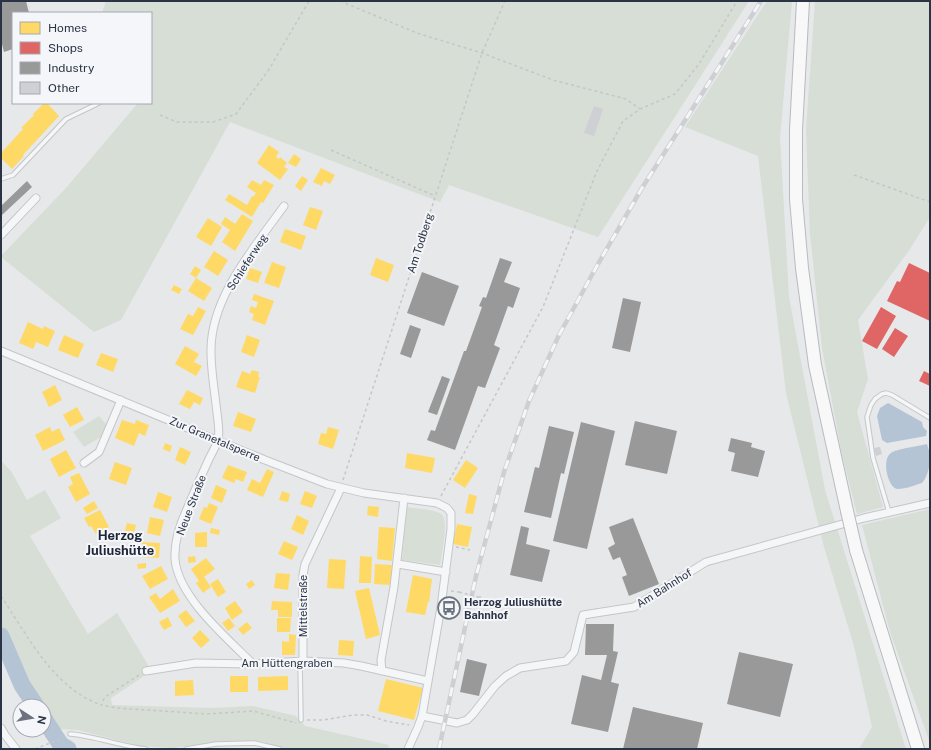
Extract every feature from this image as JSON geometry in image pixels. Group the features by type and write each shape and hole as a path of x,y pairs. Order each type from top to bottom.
{"highway":[{"path":"803,1 796,130 796,200 802,268 815,364 856,550 918,749"}],"street":[{"path":"1,235 36,198"},
{"name":"Schieferweg","path":"218,440 211,340 218,315 225,296 239,269 284,206"},
{"name":"Zur Granetalsperre","path":"1,350 327,484 341,488 437,503"},
{"path":"84,463 99,452 121,400"},
{"name":"Neue Straße","path":"218,440 186,511 177,537 175,559 179,578 196,605 220,632 253,664"},
{"name":"Mittelstraße","path":"302,661 304,564 341,488"},
{"path":"382,671 381,660 398,564 404,498"},
{"path":"408,749 422,716 442,607 451,529 451,513 447,508 437,503"},
{"name":"Am Bahnhof","path":"422,716 457,723 467,720 494,686 506,676 520,668 566,661 574,652 583,615 634,607 706,562 889,512 930,503"},
{"path":"398,564 446,572"},
{"name":"Am Hüttengraben","path":"146,671 196,663 253,664 302,661 344,663 428,681"},
{"path":"1,728 16,749"}],"lane":[{"path":"1,179 13,175 66,119 97,104"},
{"path":"889,512 873,458 867,417 871,405 879,397 886,393 892,395 930,418"},
{"path":"301,720 302,661"},
{"path":"70,734 129,747 146,749"},
{"path":"186,749 216,744 254,743 280,749"}],"path":[{"path":"160,115 177,122 213,122 236,114 268,71 309,1"},
{"path":"340,1 417,33 482,53 553,80 626,99 640,109"},
{"name":"Am Todberg","path":"341,488 482,53 505,1"},
{"path":"437,503 543,307 597,170 623,121 640,109 675,94 698,64 737,1"},
{"path":"331,150 435,196"},
{"path":"854,176 930,202"},
{"path":"449,545 470,550"},
{"path":"459,592 481,597"},
{"path":"1,596 40,656 62,681 84,697 101,705 117,708 207,714 253,711 296,723 301,720 324,720 353,715 367,715 386,721 418,727"},
{"path":"101,705 105,698 146,671"},
{"path":"35,749 70,734"}],"shaded area":[{"path":"106,1 749,1 598,237 449,185 440,202 230,122 121,320 94,332 1,256 66,188 137,104 152,104 152,12 102,12"},
{"path":"767,1 792,1 780,138 789,297 825,490 906,749 859,749 872,727 854,646 824,547 786,393 758,156 685,127"},
{"path":"815,1 930,1 930,217 910,249 858,320 868,379 857,412 883,507 857,514 842,455 822,348 810,234 806,130"},
{"path":"99,416 106,424 101,437 84,447 73,432"},
{"path":"1,461 11,471 27,500 45,490 61,518 30,536 88,634 117,613 148,665 147,674 111,698 112,705 211,708 253,706 296,716 305,726 389,745 388,749 287,749 260,741 216,742 172,748 140,746 78,730 52,728 52,698 27,698 1,653"},
{"path":"407,507 438,512 444,518 445,530 440,565 402,560"},
{"path":"930,509 930,743 890,632 862,525"}],"water":[{"path":"888,403 922,422 923,427 927,431 926,436 887,443 882,440 877,416 880,408"},
{"path":"927,444 930,453 929,469 922,483 907,488 894,488 887,473 886,461 888,456 898,450"}],"building: Homes":[{"path":"43,104 48,104 59,116 12,169 1,158 1,153 23,129 21,128 34,115 33,114"},
{"path":"269,145 279,152 276,157 279,159 280,157 287,163 284,167 288,169 280,180 257,163"},
{"path":"294,154 301,159 296,167 288,163"},
{"path":"321,168 335,175 330,184 324,181 322,186 313,182"},
{"path":"302,176 308,180 301,191 295,186"},
{"path":"252,180 261,185 264,180 274,185 252,217 225,200 229,194 247,205 252,196 253,197 256,193 247,187"},
{"path":"310,207 323,211 316,230 303,225"},
{"path":"242,214 253,221 235,251 222,242 230,230 221,224 225,217 235,224"},
{"path":"208,218 222,227 211,246 196,237"},
{"path":"285,229 306,236 301,250 280,242"},
{"path":"214,251 228,260 218,276 204,267"},
{"path":"376,258 394,265 388,282 370,275"},
{"path":"272,262 286,267 279,288 264,283"},
{"path":"195,266 201,270 196,278 190,274"},
{"path":"250,268 262,272 258,283 246,279"},
{"path":"196,278 212,288 204,301 188,291"},
{"path":"174,285 182,289 179,294 171,290"},
{"path":"254,294 274,301 265,325 252,320 254,314 249,312 251,306 256,308 258,302 252,300"},
{"path":"198,307 206,311 193,335 180,329 188,314 193,316"},
{"path":"28,322 43,329 44,326 55,331 48,347 36,342 33,349 19,343"},
{"path":"64,335 84,344 78,358 58,350"},
{"path":"247,335 260,340 254,357 241,352"},
{"path":"185,346 199,354 194,362 202,366 196,376 175,364"},
{"path":"101,353 118,359 113,372 96,365"},
{"path":"252,370 259,372 258,377 260,377 255,393 236,387 242,371 250,374"},
{"path":"55,385 62,400 49,407 42,392"},
{"path":"187,390 203,398 200,405 194,402 190,409 179,404"},
{"path":"77,407 84,420 70,427 63,415"},
{"path":"238,412 256,419 251,432 233,426"},
{"path":"122,420 135,424 136,420 149,425 145,436 139,433 134,446 115,438"},
{"path":"50,427 52,432 59,428 65,440 43,451 35,435"},
{"path":"328,427 339,430 333,449 318,444 321,433 326,434"},
{"path":"165,443 172,446 170,452 163,449"},
{"path":"180,447 191,452 185,465 175,460"},
{"path":"66,450 76,468 59,477 50,459"},
{"path":"407,453 435,458 432,473 405,468"},
{"path":"466,460 478,468 465,488 453,480"},
{"path":"115,462 132,468 126,485 109,479"},
{"path":"228,465 247,472 243,482 236,479 234,483 222,478"},
{"path":"267,469 274,472 263,497 247,490 252,479 260,483"},
{"path":"79,473 90,494 76,502 68,487 73,484 70,477"},
{"path":"216,485 227,490 222,503 211,498"},
{"path":"282,491 290,494 288,502 279,500"},
{"path":"305,491 317,496 312,508 300,504"},
{"path":"158,492 172,497 167,512 153,507"},
{"path":"469,494 477,496 473,514 465,513"},
{"path":"94,501 98,508 87,514 83,508"},
{"path":"209,503 218,507 211,524 199,519 204,507 207,508"},
{"path":"368,506 379,507 378,517 367,515"},
{"path":"100,510 109,527 96,534 91,526 89,527 84,518"},
{"path":"297,515 309,521 303,535 291,529"},
{"path":"150,517 164,520 160,536 147,533"},
{"path":"127,523 136,525 134,533 125,531"},
{"path":"457,524 472,527 468,547 453,544"},
{"path":"379,527 395,528 392,561 377,559"},
{"path":"211,528 220,530 219,535 210,533"},
{"path":"207,532 207,547 195,547 195,533"},
{"path":"284,541 298,547 292,560 278,554"},
{"path":"142,542 160,543 159,558 141,557"},
{"path":"195,556 196,562 188,563 188,557"},
{"path":"360,556 372,557 371,583 359,583"},
{"path":"206,558 215,569 204,577 211,587 203,593 196,583 199,581 191,569"},
{"path":"329,559 346,560 344,589 327,588"},
{"path":"146,563 146,568 138,569 137,564"},
{"path":"375,564 392,565 391,585 374,584"},
{"path":"161,566 168,579 150,589 142,576"},
{"path":"276,573 290,574 288,590 274,588"},
{"path":"413,575 432,579 429,602 425,615 406,612"},
{"path":"218,579 226,592 218,597 210,584"},
{"path":"252,580 255,585 249,589 246,584"},
{"path":"369,588 380,635 366,639 355,591"},
{"path":"173,589 180,601 160,613 149,597 156,593 160,599"},
{"path":"235,601 243,612 232,620 225,608"},
{"path":"272,601 292,602 292,617 278,617 278,610 271,610"},
{"path":"186,610 195,621 186,627 178,616"},
{"path":"168,617 172,626 164,630 159,622"},
{"path":"229,618 235,626 228,631 222,623"},
{"path":"277,618 291,618 290,632 277,632"},
{"path":"247,622 252,628 243,635 238,629"},
{"path":"200,630 210,640 201,648 192,638"},
{"path":"289,634 296,635 295,655 282,655 282,641 289,642"},
{"path":"339,640 354,641 353,656 338,655"},
{"path":"230,676 248,676 248,692 230,692"},
{"path":"288,676 288,690 258,691 258,677"},
{"path":"386,679 423,688 414,720 378,711"},
{"path":"193,680 194,695 175,696 175,681"}],"building: Shops":[{"path":"909,263 930,273 930,321 887,301 897,281 900,282"},
{"path":"881,307 896,316 877,349 862,341"},
{"path":"895,328 908,336 894,357 882,349"},
{"path":"924,371 930,374 930,386 919,381"}],"building: Industry":[{"path":"1,1 26,1 29,12 12,12 12,49 4,52 1,40"},
{"path":"27,181 32,187 2,215 1,206"},
{"path":"500,258 512,262 504,282 520,288 513,308 508,306 494,345 500,348 485,388 478,386 455,450 427,440 431,430 435,431 464,351 466,351 482,307 479,306 483,297 486,298"},
{"path":"422,272 459,286 444,326 407,313"},
{"path":"623,298 641,302 630,352 612,348"},
{"path":"410,325 421,329 411,358 400,354"},
{"path":"442,376 450,379 437,415 428,412"},
{"path":"635,421 677,431 667,474 625,465"},
{"path":"581,422 615,431 587,549 553,541"},
{"path":"549,426 574,432 564,474 561,473 551,518 524,512 535,467 539,468"},
{"path":"731,438 752,443 751,447 765,451 758,477 731,471 735,453 728,451"},
{"path":"633,518 659,584 629,596 622,577 627,575 620,557 613,560 608,548 615,544 609,527"},
{"path":"521,526 529,528 526,544 550,550 542,582 510,575"},
{"path":"586,624 614,624 613,651 618,652 611,682 619,684 608,732 571,724 582,675 601,680 607,655 585,655"},
{"path":"739,652 793,664 780,717 727,704"},
{"path":"467,659 487,664 479,696 460,692"},
{"path":"633,707 703,723 697,749 623,749"}],"building: Other":[{"path":"594,106 603,109 594,136 584,133"},
{"path":"880,447 882,454 876,456 874,448"}],"waterway":[{"path":"1,636 22,685 31,698"},
{"path":"52,731 61,745 68,749"}],"railway":[{"path":"439,749 476,576 504,472 529,401 559,335 642,188 761,1"}],"place":[{"name":"Herzog Juliushütte Bahnhof","path":"449,608"}],"district":[{"name":"Herzog Juliushütte","path":"120,542"}]}
